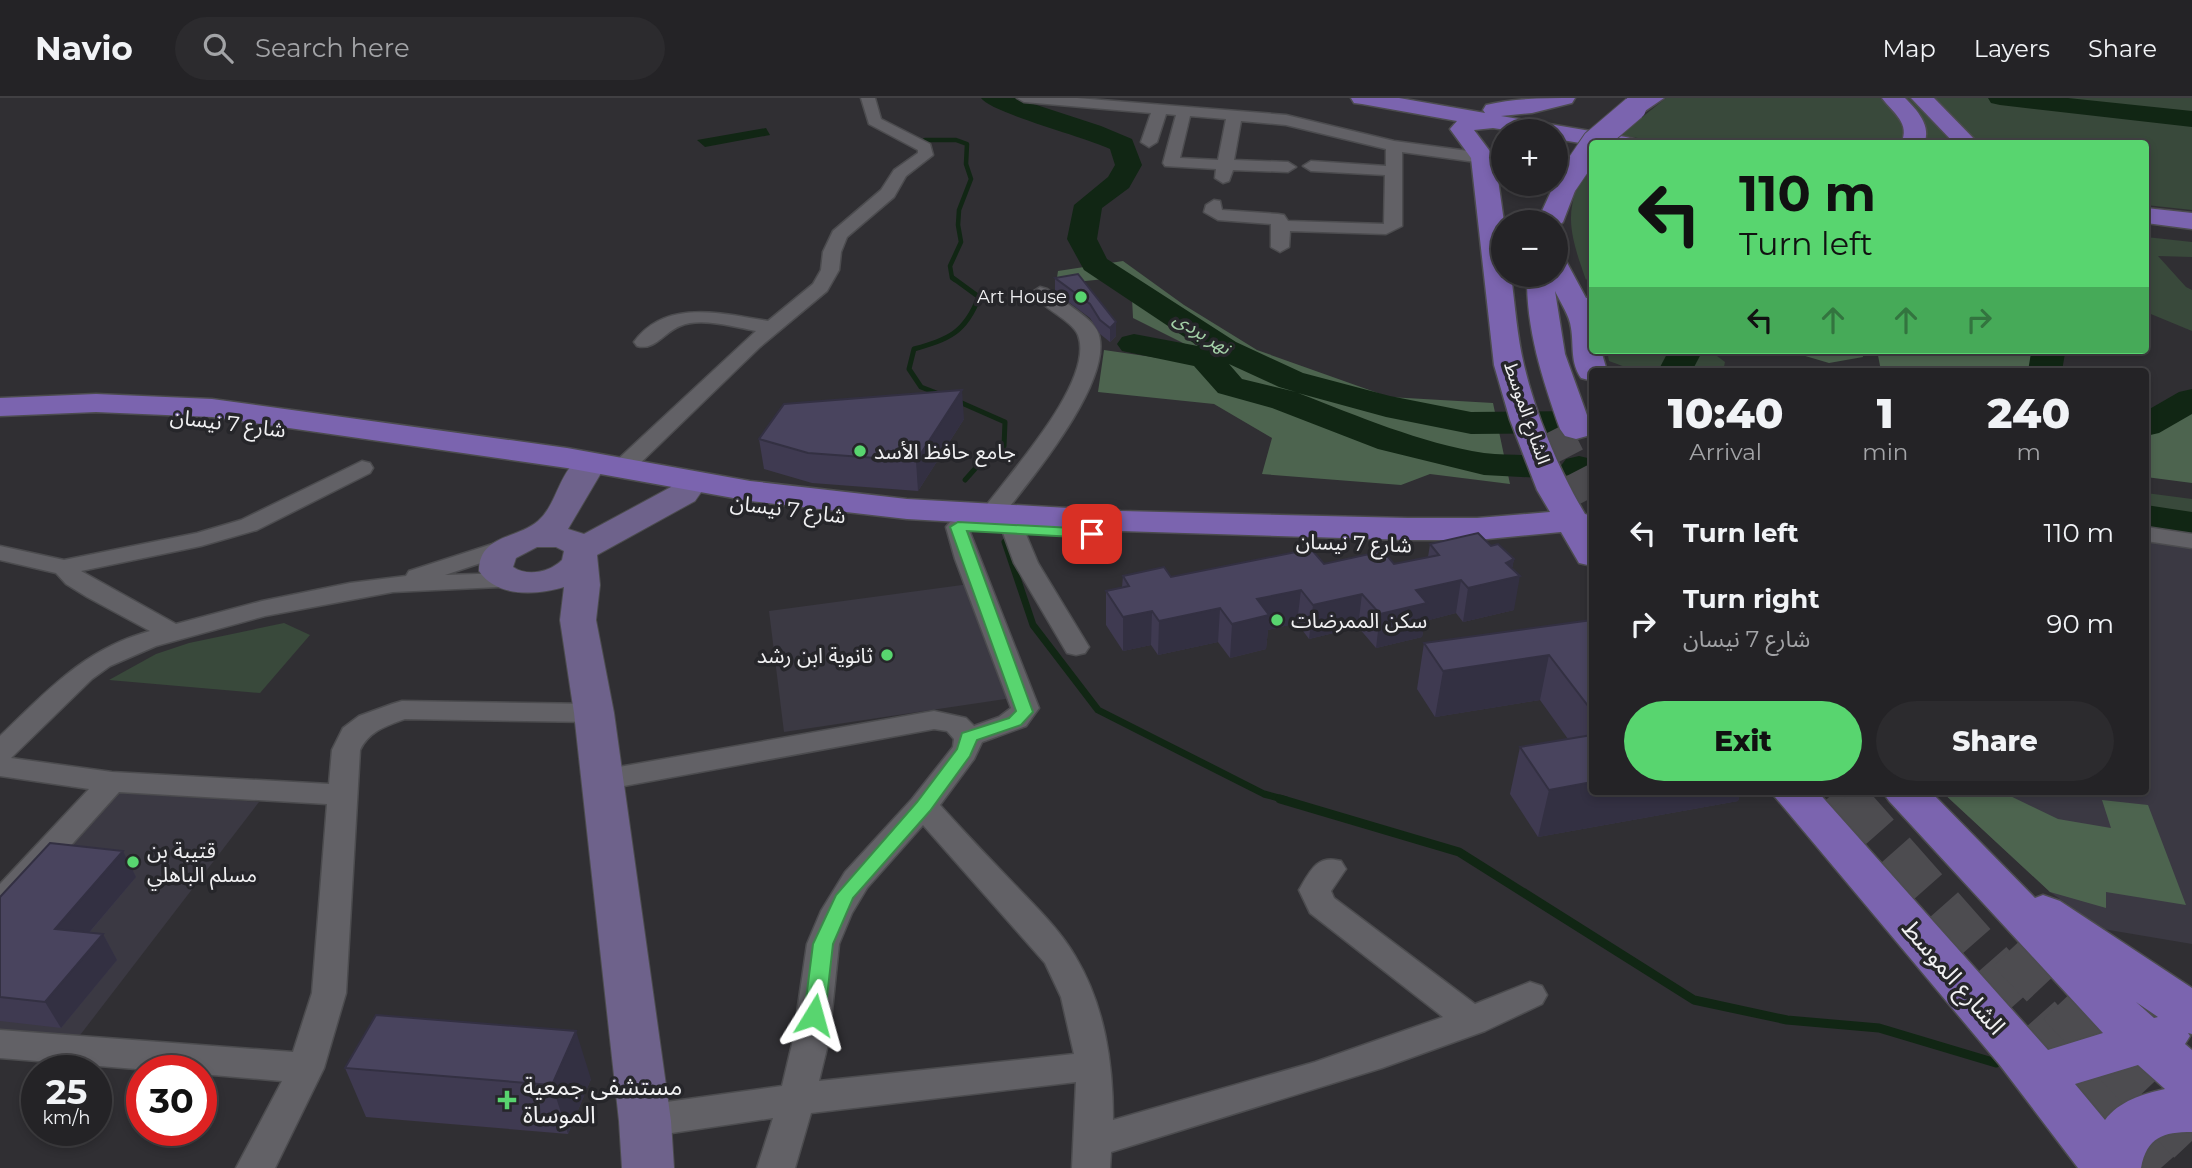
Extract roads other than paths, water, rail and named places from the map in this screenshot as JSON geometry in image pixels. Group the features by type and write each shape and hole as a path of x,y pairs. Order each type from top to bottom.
{"main road":[{"path":"1338,98 1416,117 1486,139"},
{"path":"1362,98 1407,107 1483,111 1532,106 1564,98"},
{"path":"1894,98 1915,125 1915,140"},
{"path":"1922,98 1964,140"},
{"path":"1596,140 1633,102"},
{"path":"1407,107 1486,139"},
{"path":"1568,134 1603,140"},
{"name":"الشارع الموسط","path":"1486,139 1503,210"},
{"path":"1568,141 1589,144"},
{"path":"1568,165 1589,146"},
{"path":"2149,215 2187,223"},
{"path":"2149,224 2187,223"},
{"path":"1568,284 1589,316 1587,357 1591,368"},
{"name":"الشارع الموسط","path":"1520,287 1509,365 1526,420 1554,490 1586,536"},
{"name":"الشارع الموسط","path":"1522,287 1529,356 1565,429"},
{"name":"شارع 7 نيسان","path":"0,407 136,404 212,408 598,468 807,513 958,527 1002,523"},
{"name":"شارع 7 نيسان","path":"0,418 97,414 197,418 598,468 688,488 1002,523 1447,546 1528,544 1586,536"},
{"name":"الشارع الموسط","path":"1795,795 2038,1074 2111,1168"},
{"path":"1908,795 2146,1043 2192,1081"},
{"path":"1978,869 2192,1014"},
{"path":"2038,1074 2146,1043 2192,1025"},
{"path":"2111,1168 2115,1151 2124,1133 2140,1120 2161,1112 2192,1110"}],"street":[{"path":"578,620 558,604 502,577 496,571 495,564 504,550 527,540 561,519 598,468 820,287 830,270 832,252 839,235 888,193 900,173 926,151 924,147 874,121 868,98"},
{"path":"1024,98 1299,122 1394,146 1486,139"},
{"path":"1149,142 1160,110"},
{"path":"1184,112 1171,163 1224,172 1288,167"},
{"path":"1224,172 1234,115"},
{"path":"1281,226 1386,229 1393,226 1394,146"},
{"path":"1311,166 1392,171"},
{"path":"1214,205 1213,212 1218,215 1274,218 1280,221 1280,247"},
{"path":"1332,206 1334,227"},
{"path":"1040,293 1087,330 1092,338 1092,354 1079,392 1002,523 1076,647"},
{"path":"644,342 667,325 683,318 771,327"},
{"path":"0,552 64,567 201,539 249,525 362,468"},
{"path":"393,584 515,582 555,578 580,555 688,488"},
{"path":"958,527 967,559 1025,708 1023,715 1015,722 968,737"},
{"path":"2149,534 2192,541"},
{"path":"0,752 82,673 123,649 171,632 262,608 393,584 527,540 567,538 576,543 580,555 582,585 578,620 602,780 645,1121 648,1168"},
{"path":"64,567 75,579 96,592 171,632"},
{"path":"255,1168 306,1068 329,993 348,742 369,722 391,713 413,709 593,713"},
{"path":"602,780 934,720 956,724 968,737 964,752 923,806 856,880 833,919 823,944 811,1040 776,1168"},
{"path":"0,766 112,782 344,795"},
{"path":"0,904 112,782"},
{"path":"923,806 1051,946 1068,973 1081,1003 1093,1066 1093,1154 1402,1048 1474,1021 1530,995"},
{"path":"1330,869 1315,890 1321,905 1474,1021"},
{"path":"0,1044 306,1068"},
{"path":"645,1121 797,1099 1093,1066"}],"waterway":[{"name":"نهر بردى","path":"993,98 1091,131 1123,145 1125,160 1129,165 1119,182 1088,205 1082,239 1095,264 1224,349 1291,380 1386,406 1471,423 1589,422"},
{"path":"2000,98 2192,119"},
{"path":"925,140 956,140 967,144 966,164 971,179 959,210 961,242 950,266 952,278 955,280"},
{"path":"944,396 921,387 909,369 914,349 954,333 962,327 974,309 979,297 953,278"},
{"path":"1134,344 1205,358 1230,386 1285,400 1391,441 1484,464 1541,467"},
{"name":"نهر بردى","path":"1677,368 1684,354"},
{"name":"نهر بردى","path":"2046,368 2048,354"},
{"path":"955,400 1005,422 1004,446 982,461 965,480"},
{"name":"نهر بردى","path":"2149,423 2192,400"},
{"path":"2149,517 2192,524"},
{"path":"1005,542 1033,625 1098,710 1264,794 1286,800"},
{"path":"1280,799 1459,852 1694,1000 1787,1020 1879,1028 1996,1063"}],"tunnel":[{"path":"1555,429 1589,495"},
{"path":"1840,795 1844,800"},
{"path":"1843,799 2169,1168"},
{"path":"2011,949 2192,1141"}],"place":[{"name":"Art House","path":"1081,297"},
{"name":"جامع حافظ الأسد","path":"860,451"},
{"name":"سكن الممرضات","path":"1277,620"},
{"name":"ثانوية ابن رشد","path":"887,655"},
{"name":"قتيبة بن مسلم الباهلي","path":"133,862"},
{"name":"مستشفى جمعية الموساة","path":"507,1100"}]}
